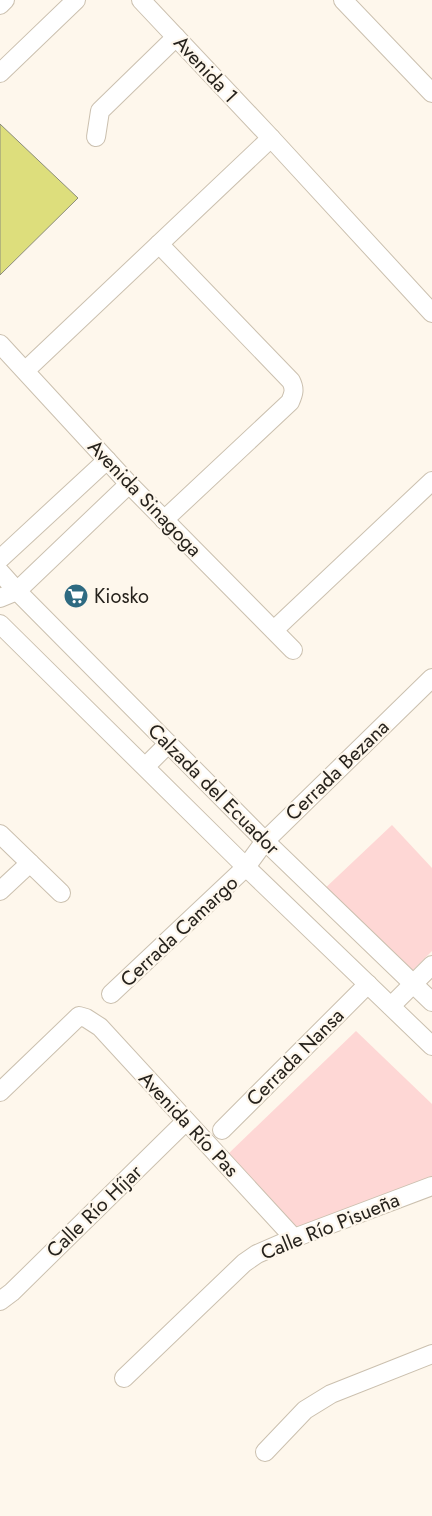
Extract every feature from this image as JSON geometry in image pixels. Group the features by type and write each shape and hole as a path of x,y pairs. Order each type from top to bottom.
{"street":[{"path":"0,4 5,0"},
{"path":"0,73 76,0"},
{"name":"Avenida 1","path":"141,0 432,312"},
{"path":"344,0 430,86"},
{"path":"96,137 100,111 176,37"},
{"path":"26,370 271,138"},
{"path":"158,244 291,381 294,388 294,394 290,402 164,520"},
{"name":"Avenida Sinagoga","path":"0,344 26,370 129,484 293,650"},
{"path":"0,559 107,460"},
{"path":"274,630 432,481"},
{"path":"0,598 17,591 129,484"},
{"name":"Calzada del Ecuador","path":"0,572 265,841 432,1002"},
{"name":"Calzada del Ecuador","path":"0,624 146,766 246,867 432,1046"},
{"name":"Cerrada Bezana","path":"246,867 265,841 432,678"},
{"path":"146,766 168,744"},
{"path":"0,834 61,893"},
{"path":"0,891 30,863"},
{"name":"Cerrada Camargo","path":"111,994 246,867"},
{"path":"392,1006 432,965"},
{"name":"Cerrada Nansa","path":"222,1130 368,984"},
{"name":"Avenida Río Pas","path":"0,1092 80,1016 86,1018 100,1027 294,1238"},
{"name":"Calle Río Híjar","path":"0,1301 12,1292 186,1120"},
{"name":"Calle Río Pisueña","path":"124,1378 244,1263 257,1254 294,1238 432,1186"},
{"path":"265,1452 304,1410 331,1394 432,1354"}],"shaded area":[{"path":"392,825 432,868 432,951 405,978 320,893"},
{"path":"356,1031 432,1104 432,1177 298,1229 227,1155"}],"building":[{"path":"0,124 78,198 0,275"}],"place":[{"name":"Kiosko","path":"76,596"}]}
